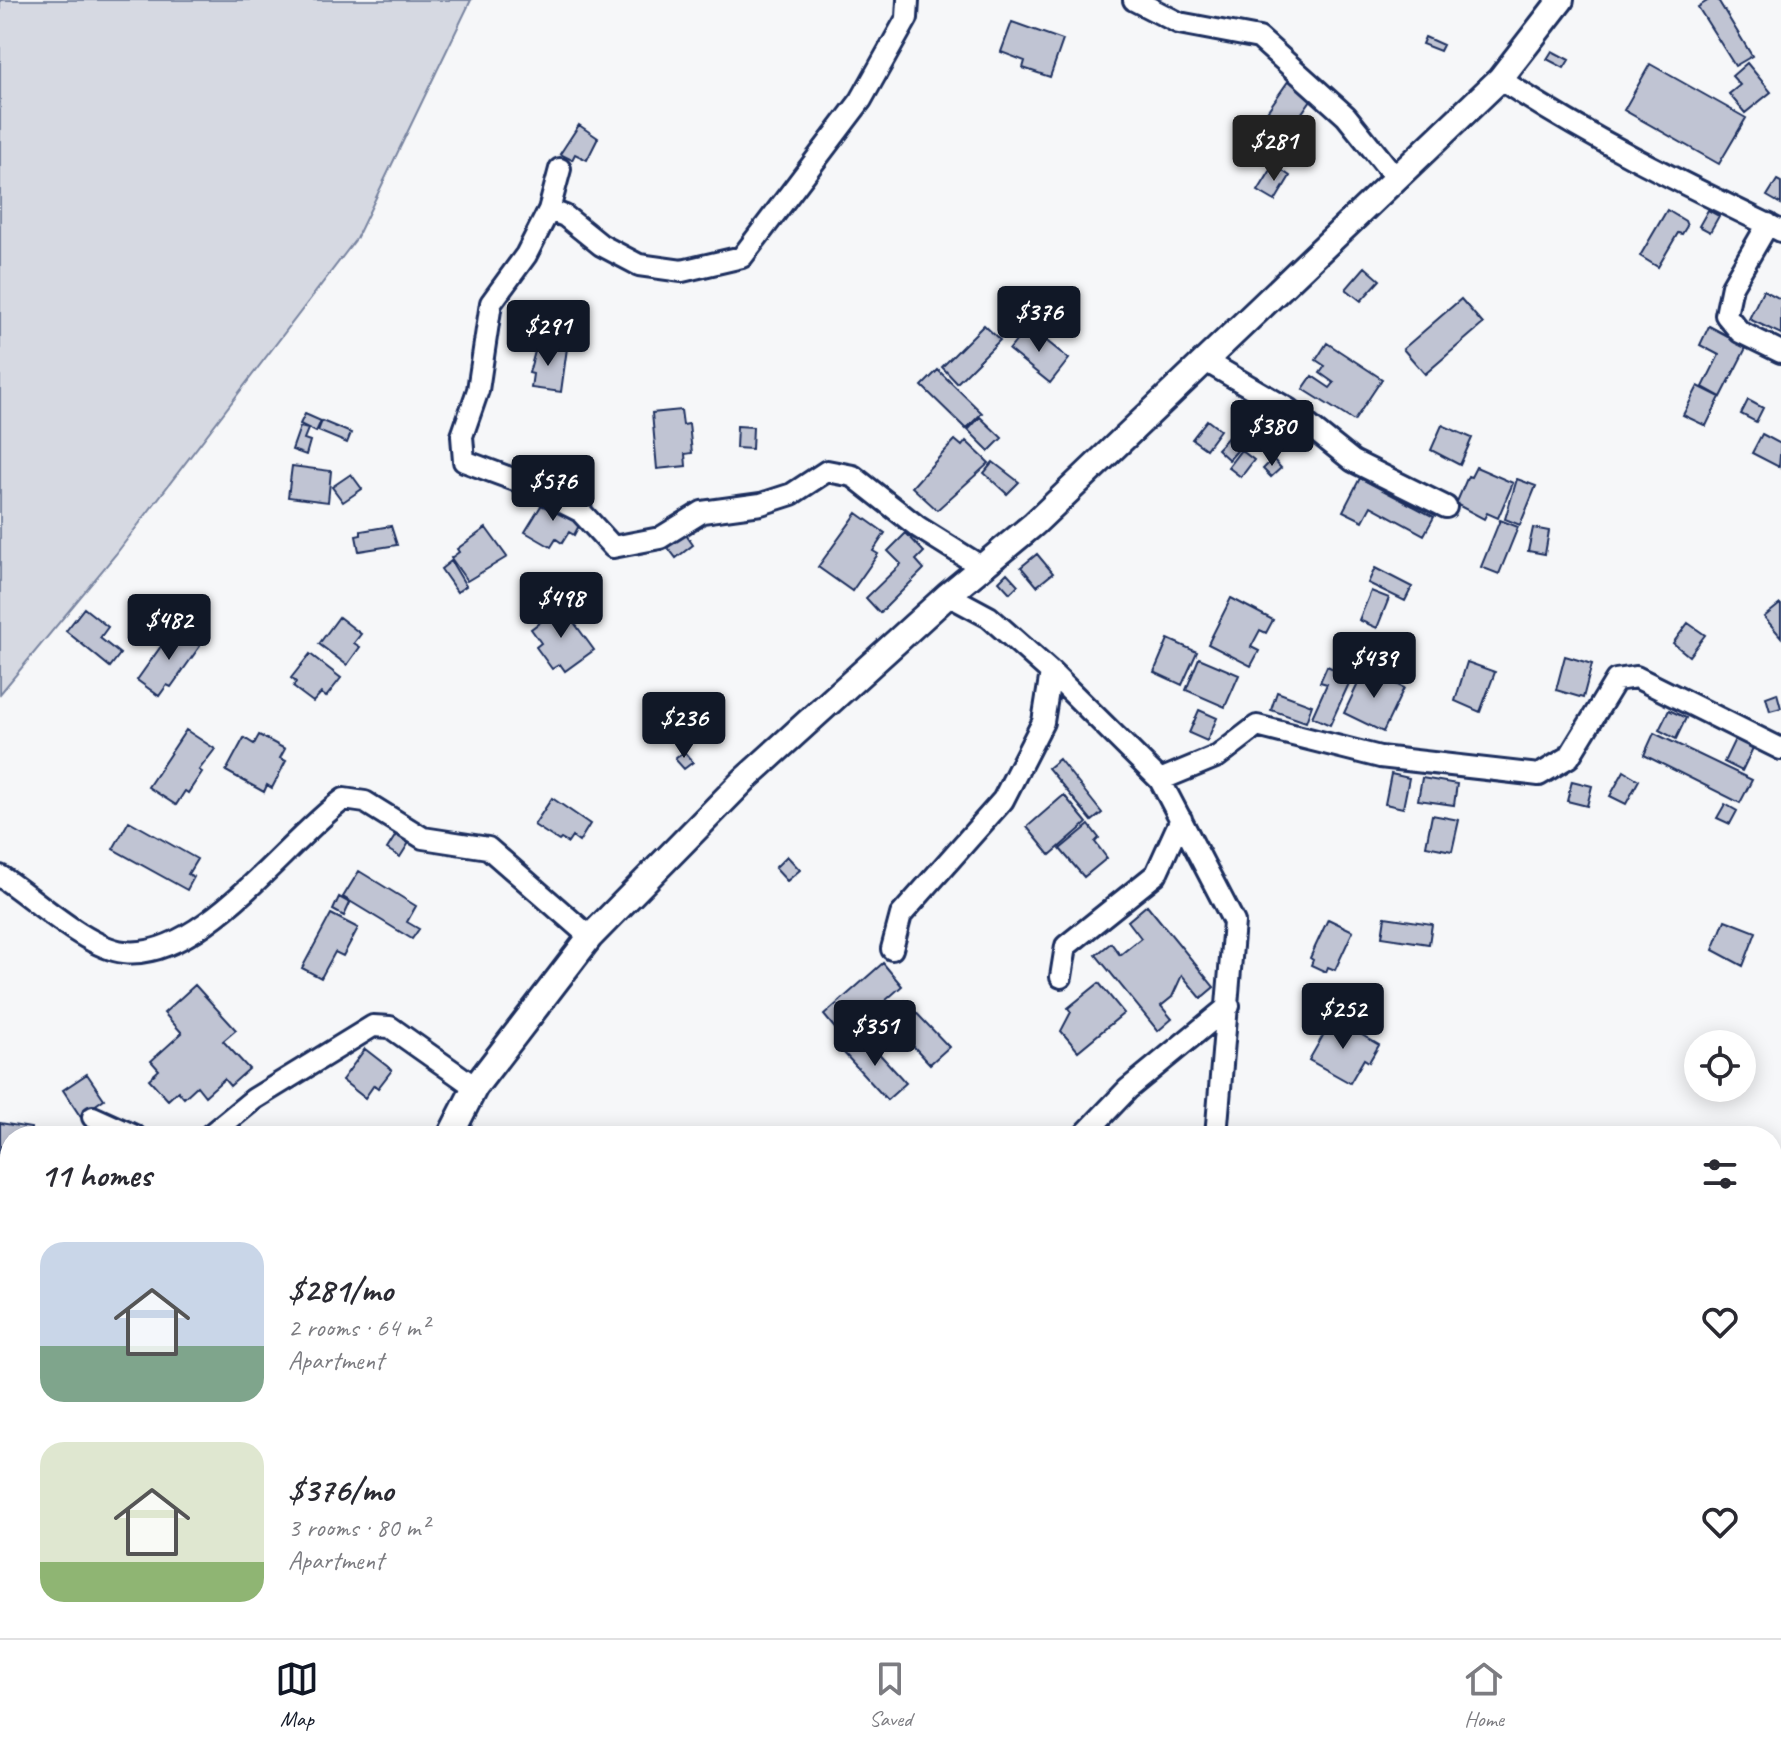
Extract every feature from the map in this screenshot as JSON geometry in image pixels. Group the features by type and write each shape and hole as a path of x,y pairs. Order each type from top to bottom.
{"street":[{"path":"549,210 565,216 601,245 639,265 682,271 742,257 861,100 907,18 908,0"},
{"path":"1134,0 1156,5 1179,23 1259,38 1346,116 1395,177"},
{"path":"455,1126 475,1087 590,937 745,779 948,595 1034,524 1500,79 1561,0"},
{"path":"1500,79 1560,119 1629,157 1774,227 1732,286 1726,315 1740,332 1781,352"},
{"path":"560,169 549,210 526,255 491,303 478,390 462,436 464,461 526,484 580,511 613,547 660,538 702,512 761,504 792,494 827,471 853,476 918,527 982,567"},
{"path":"1204,360 1288,409 1353,461 1446,507"},
{"path":"948,595 989,617 1051,672 1160,780 1234,922 1217,1126"},
{"path":"892,949 901,915 1003,800 1043,722 1051,672"},
{"path":"1160,780 1218,756 1257,726 1380,757 1539,775 1569,757 1616,680 1636,677 1781,749"},
{"path":"0,876 31,895 67,928 123,952 160,947 220,915 315,820 344,799 365,802 423,838 488,848 590,937"},
{"path":"1061,977 1066,946 1156,874 1181,819"},
{"path":"1093,1126 1128,1089 1229,1006"},
{"path":"221,1126 254,1099 373,1026 390,1027 475,1087"},
{"path":"93,1117 113,1126"}],"shaded area":[{"path":"0,0 471,0 356,239 116,554 0,694"}],"building":[{"path":"1709,0 1718,0 1752,56 1735,66 1698,7"},
{"path":"1012,22 1063,40 1050,77 1023,68 1025,61 1001,52"},
{"path":"1425,37 1443,45 1440,51 1422,44"},
{"path":"1552,51 1569,60 1564,68 1547,59"},
{"path":"1747,63 1771,92 1745,113 1729,94 1740,85 1732,76"},
{"path":"1650,64 1746,118 1719,164 1624,110"},
{"path":"1289,80 1313,97 1283,140 1259,123"},
{"path":"579,125 598,138 587,160 575,154 572,160 560,154"},
{"path":"1274,165 1290,176 1275,201 1258,191"},
{"path":"1777,180 1781,182 1781,204 1767,196"},
{"path":"1667,210 1685,221 1687,226 1682,234 1678,233 1658,267 1640,256"},
{"path":"1708,210 1719,216 1710,232 1699,226"},
{"path":"1365,267 1380,280 1361,301 1346,289"},
{"path":"1763,290 1781,299 1781,334 1749,319"},
{"path":"1461,299 1483,324 1425,374 1403,349"},
{"path":"984,325 1000,340 957,383 942,367"},
{"path":"1028,326 1069,359 1050,383 1009,350"},
{"path":"1709,326 1747,346 1721,397 1703,387 1719,355 1700,345"},
{"path":"1327,343 1382,379 1354,421 1303,389 1312,376 1330,388 1334,383 1320,373 1325,366 1316,360"},
{"path":"537,344 567,348 561,392 531,388 533,374 529,373"},
{"path":"938,370 982,413 966,429 922,386"},
{"path":"1698,386 1720,397 1706,426 1683,415"},
{"path":"1748,400 1763,408 1756,422 1741,414"},
{"path":"681,410 683,425 689,424 692,453 685,454 686,466 657,469 652,413"},
{"path":"305,414 321,421 316,432 300,424"},
{"path":"980,417 1002,438 989,451 968,430"},
{"path":"1207,420 1220,430 1206,449 1192,439"},
{"path":"322,421 351,433 347,443 318,431"},
{"path":"1442,425 1472,438 1460,465 1431,450"},
{"path":"737,426 753,427 752,449 736,448"},
{"path":"300,427 308,429 304,439 310,441 306,455 292,450"},
{"path":"1236,429 1247,439 1229,460 1217,449"},
{"path":"1762,434 1781,444 1779,467 1752,453"},
{"path":"955,440 962,446 966,441 989,463 937,510 912,487"},
{"path":"1241,450 1254,460 1241,477 1228,467"},
{"path":"1273,459 1281,468 1271,477 1263,469"},
{"path":"993,462 1019,482 1007,494 984,473"},
{"path":"292,466 331,471 328,502 288,497"},
{"path":"1476,467 1513,483 1498,518 1487,513 1484,519 1456,504 1468,476 1471,477"},
{"path":"351,474 362,489 343,502 332,487"},
{"path":"1360,478 1434,517 1424,535 1371,506 1363,521 1343,511"},
{"path":"1517,479 1536,486 1520,525 1505,519"},
{"path":"547,496 583,518 574,535 569,532 562,543 556,539 551,547 525,532"},
{"path":"857,513 885,533 873,551 878,554 852,591 818,567"},
{"path":"1500,520 1518,527 1499,574 1481,567"},
{"path":"391,526 397,545 359,551 356,536 361,535 361,531"},
{"path":"486,528 507,557 467,581 451,558 459,552 457,549"},
{"path":"1533,528 1549,531 1545,554 1528,551"},
{"path":"684,532 693,545 676,558 666,545"},
{"path":"906,533 924,552 916,560 924,569 880,613 866,598 901,564 888,551"},
{"path":"1037,554 1053,573 1037,586 1021,567"},
{"path":"451,561 466,586 457,592 441,569"},
{"path":"1375,568 1412,587 1405,601 1368,583"},
{"path":"1007,573 1018,585 1010,593 999,581"},
{"path":"1371,591 1389,598 1377,628 1359,620"},
{"path":"1231,598 1273,620 1266,633 1260,630 1251,647 1259,651 1251,666 1208,644"},
{"path":"1781,605 1781,637 1764,617"},
{"path":"562,606 594,650 565,671 560,664 552,669 536,647 541,643 531,629"},
{"path":"84,608 108,627 100,638 120,654 110,667 66,631"},
{"path":"339,617 361,634 354,643 360,647 347,665 319,644"},
{"path":"1688,623 1705,635 1689,656 1673,643"},
{"path":"174,628 200,646 171,687 167,685 159,696 137,680"},
{"path":"1168,639 1197,652 1182,685 1154,672"},
{"path":"310,654 341,678 326,697 321,693 313,702 293,687 296,682 291,678"},
{"path":"1565,656 1592,664 1583,698 1556,690"},
{"path":"1199,658 1239,675 1225,707 1186,690"},
{"path":"1467,662 1495,672 1480,712 1455,701"},
{"path":"1327,666 1352,677 1330,725 1312,717 1327,684 1320,682"},
{"path":"1365,669 1404,688 1383,732 1344,713"},
{"path":"1277,692 1312,705 1306,722 1271,710"},
{"path":"1777,693 1781,708 1770,711 1766,697"},
{"path":"1199,710 1217,718 1207,741 1189,733"},
{"path":"1669,710 1686,718 1676,739 1659,730"},
{"path":"186,730 215,749 199,770 202,772 188,793 185,791 176,805 148,787"},
{"path":"1654,733 1752,780 1740,803 1644,755"},
{"path":"259,735 285,749 280,758 286,761 272,788 267,785 264,792 226,771 244,738 254,744"},
{"path":"1735,739 1753,748 1742,771 1724,762"},
{"path":"684,752 693,762 684,769 675,759"},
{"path":"1059,759 1102,813 1092,821 1048,768"},
{"path":"1624,771 1639,780 1626,804 1610,796"},
{"path":"1391,774 1409,778 1403,808 1385,804"},
{"path":"1422,778 1457,784 1454,805 1418,800"},
{"path":"1572,781 1592,786 1587,806 1567,801"},
{"path":"1064,795 1087,823 1050,855 1027,827"},
{"path":"552,798 590,824 579,842 572,837 568,843 559,841 534,825"},
{"path":"1725,804 1737,811 1730,824 1717,818"},
{"path":"1432,815 1459,820 1452,851 1426,846"},
{"path":"129,821 197,859 188,874 194,877 187,890 113,849"},
{"path":"1089,825 1099,838 1095,842 1107,858 1084,877 1060,849"},
{"path":"397,833 410,841 400,857 387,849"},
{"path":"787,856 800,870 787,881 775,868"},
{"path":"359,871 416,906 407,922 419,929 412,939 343,897"},
{"path":"339,897 350,903 344,916 333,910"},
{"path":"1147,905 1214,987 1201,998 1182,975 1172,997 1161,1006 1172,1019 1158,1031 1096,955 1111,943 1120,955 1141,938 1128,921"},
{"path":"331,914 358,928 343,956 335,952 321,978 302,968"},
{"path":"1385,917 1432,924 1429,944 1382,937"},
{"path":"1328,919 1353,931 1335,970 1328,967 1326,972 1311,965 1313,960 1310,958"},
{"path":"1725,920 1756,932 1743,966 1713,950"},
{"path":"883,963 902,986 843,1038 824,1015"},
{"path":"1099,983 1124,1013 1078,1051 1061,1031 1071,1012 1068,1008"},
{"path":"195,985 236,1030 223,1041 249,1069 230,1086 224,1079 205,1096 197,1086 184,1098 178,1091 168,1100 149,1079 159,1070 151,1061 182,1033 164,1013"},
{"path":"905,1001 949,1047 930,1064 887,1018"},
{"path":"1333,1018 1379,1045 1369,1062 1364,1059 1350,1083 1309,1060"},
{"path":"863,1036 906,1083 887,1100 844,1053"},
{"path":"365,1049 392,1070 378,1088 374,1085 365,1098 342,1080"},
{"path":"87,1074 104,1099 80,1116 63,1090"}]}
